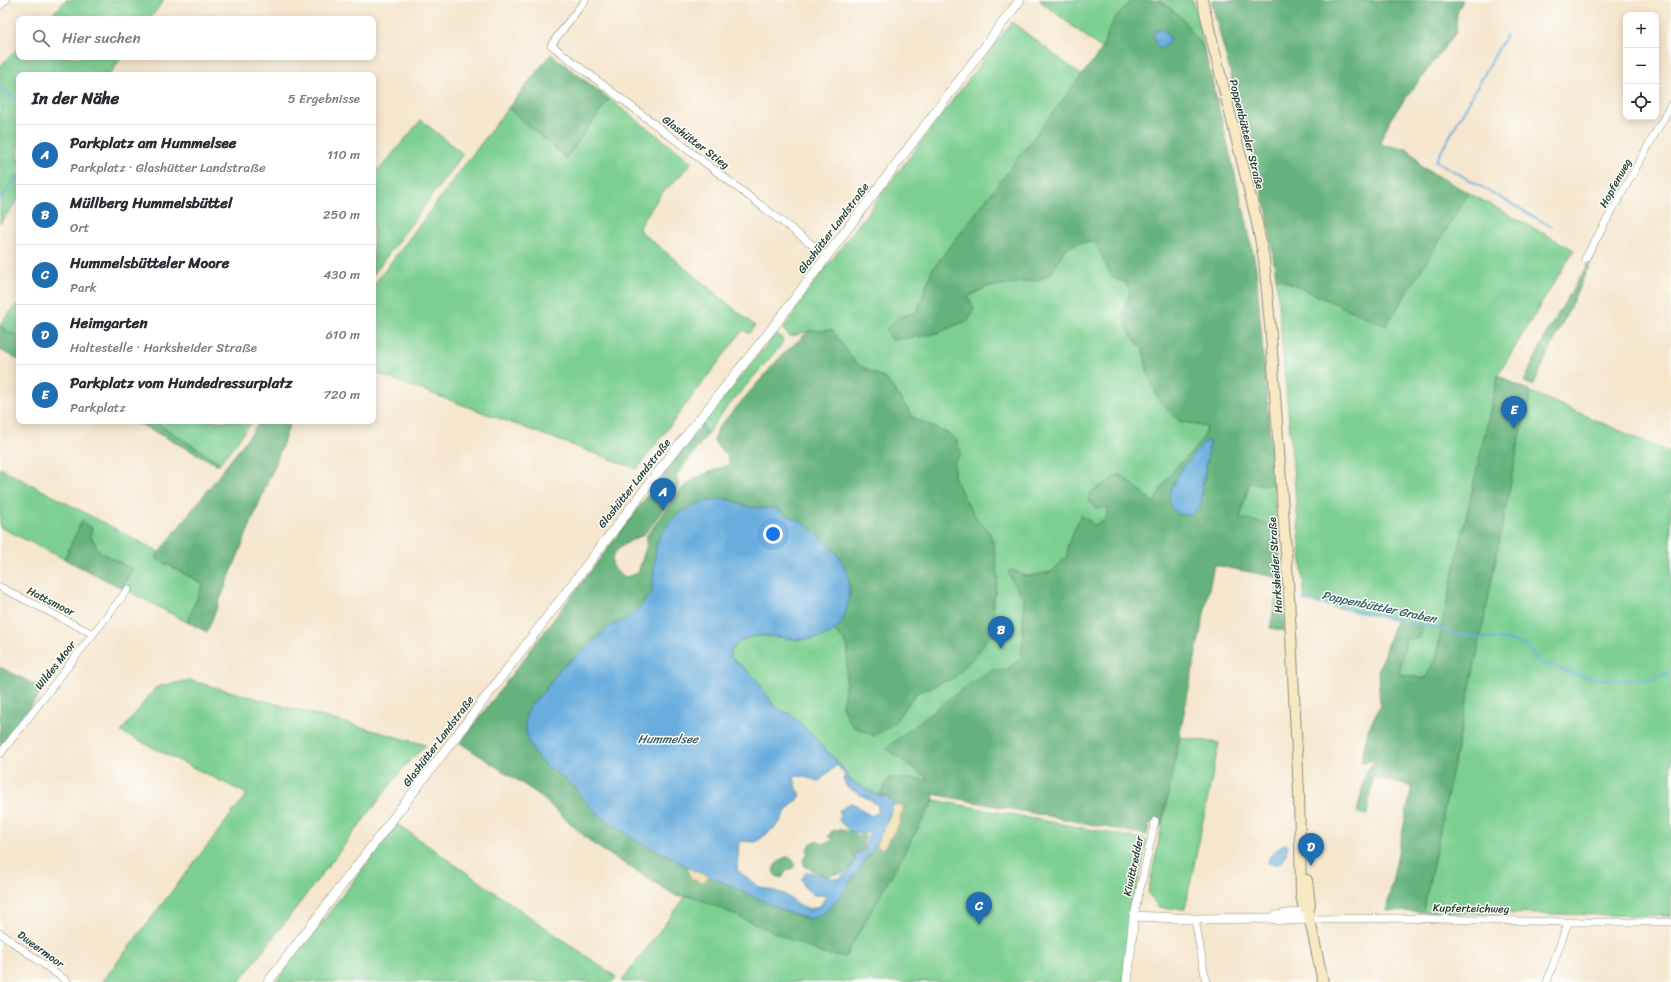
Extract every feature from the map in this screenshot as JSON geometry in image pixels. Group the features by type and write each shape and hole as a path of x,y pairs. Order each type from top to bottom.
{"main road":[{"name":"Poppenbütteler Straße","path":"1202,0 1260,236 1265,274"},
{"name":"Harksheider Straße","path":"1265,274 1271,336 1289,597 1301,856 1305,866 1310,905 1309,915 1323,982"}],"street":[{"path":"0,5 6,0"},
{"name":"Glashütter Stieg","path":"585,0 551,45 827,256"},
{"name":"Glashütter Landstraße","path":"268,982 575,579 704,413 774,326 1020,0"},
{"name":"Hopfenweg","path":"1586,259 1671,105"},
{"path":"1664,117 1671,121"},
{"name":"Hattsmoor","path":"0,587 93,634"},
{"name":"Wildes Moor","path":"0,754 128,589"},
{"name":"Kiwittredder","path":"1128,982 1134,916 1155,821"},
{"name":"Kupferteichweg","path":"1195,919 1271,918 1281,920 1309,915 1568,922 1671,922"},
{"path":"1134,916 1195,919 1195,930 1206,982"},
{"path":"1547,982 1568,922"},
{"name":"Dweermoor","path":"0,933 68,982"}],"green space":[{"path":"66,0 164,0 152,16 50,16"},
{"path":"1039,0 1134,0 1117,16 1102,49"},
{"path":"1134,0 1159,0 1179,15 1204,48 1247,224 1256,268 1274,485 1249,483 1240,518 1276,526 1282,578 1285,631 1270,628 1280,578 1214,565 1161,826 1149,824 1147,835 933,794 934,800 845,957 823,954 692,896 676,896 593,844 538,794 460,743 702,424 707,435 676,476 679,486 646,532 616,551 612,560 615,569 625,577 636,574 639,570 646,547 647,535 682,488 699,476 730,464 726,453 720,450 714,441 718,428 783,354 809,331 832,330 856,363 887,380 914,418 949,434 957,441 961,453 954,463 954,476 964,498 977,519 989,532 994,546 998,578 993,603 995,627 977,654 955,677 916,693 893,724 874,736 851,725 842,706 846,683 848,646 835,630 845,613 849,596 848,580 843,565 834,551 823,539 809,528 777,509 753,508 731,501 707,503 682,512 669,524 658,541 654,585 652,592 646,601 631,616 606,629 592,644 560,669 544,692 531,704 527,712 525,725 528,741 535,754 545,764 575,787 585,801 600,816 616,827 687,867 689,874 707,880 709,876 787,912 809,919 825,912 835,903 875,846 883,849 900,823 900,817 904,807 893,805 888,798 879,796 889,778 930,780 886,748 950,698 990,670 1006,670 1022,658 1024,599 1012,581 1008,571 1013,570 1024,576 1051,572 1067,557 1068,544 1081,515 1094,525 1106,520 1108,508 1095,508 1089,500 1089,493 1119,475 1125,478 1154,503 1163,485 1172,473 1202,440 1207,427 1179,421 1159,401 1148,374 1143,349 1129,332 1123,315 1130,291 1125,282 1113,279 1095,242 1080,242 1064,249 1051,274 1038,280 986,287 968,297 974,309 969,320 934,334 892,340 886,330 900,317 917,312 932,270 1102,49 1114,21 1127,5","holes":["1206,441 1209,441 1201,504 1169,498 1174,481"]},
{"path":"1159,0 1193,0 1204,48 1179,15"},
{"path":"1211,0 1463,0 1457,13 1456,32 1391,118 1381,139 1382,145 1407,148 1417,158 1420,166 1469,193 1386,326 1276,277 1267,212"},
{"path":"1012,22 1082,76 932,270 917,312 900,317 892,340 934,334 969,319 974,309 968,297 986,287 1038,280 1051,274 1064,249 1080,242 1095,242 1125,282 1130,292 1123,315 1129,332 1143,349 1148,374 1179,421 1207,427 1202,440 1172,473 1163,485 1154,503 1125,478 1119,475 1114,479 1106,520 1094,525 1081,515 1068,544 1067,557 1051,572 1025,576 1013,570 1012,581 1024,599 1022,658 886,748 931,781 890,778 879,796 848,778 842,767 799,722 789,713 781,711 773,706 755,678 729,657 733,647 739,641 748,637 768,636 807,639 822,637 835,630 848,646 846,683 842,706 893,724 916,693 955,677 995,627 993,603 998,578 994,546 989,532 977,519 964,498 954,476 954,463 961,453 949,434 914,418 887,380 856,364 832,330 809,331 789,336 783,329 795,313 793,311"},
{"path":"16,50 16,60 120,60 111,72 16,72 16,202 0,224 0,66"},
{"path":"551,54 609,99 566,158 508,108"},
{"path":"609,99 692,162 662,193 644,219 639,230 755,326 749,334 744,330 742,331 637,469 376,373 376,282 508,108 566,158"},
{"path":"421,120 463,154 376,271 376,168 379,170"},
{"path":"1469,193 1574,250 1498,375 1441,629 1437,656 1425,679 1399,674 1406,639 1422,625 1305,600 1276,277 1386,326"},
{"path":"1597,249 1533,386 1524,382 1547,332"},
{"path":"16,305 16,336 0,326 0,324"},
{"path":"0,326 16,336 16,358 0,350"},
{"path":"777,335 783,340 781,345 719,417 707,435 702,424 772,338"},
{"path":"1498,375 1531,392 1519,440 1483,625 1423,912 1386,911 1412,786 1373,777 1367,815 1357,813 1366,770 1376,761 1361,762 1368,730 1380,705 1378,671 1396,619 1422,625 1420,638 1406,639 1399,674 1425,679 1437,656 1441,629"},
{"path":"1531,392 1671,453 1671,916 1423,912 1483,625 1519,440"},
{"path":"140,424 158,424 220,463 218,465"},
{"path":"158,424 251,424 220,463"},
{"path":"259,424 290,424 274,468 207,632 187,622 203,584 155,558"},
{"path":"0,468 159,552 155,558 203,584 187,622 122,588 132,569 100,552 82,521 64,559 0,527"},
{"path":"1249,483 1274,485 1276,526 1240,518"},
{"path":"82,521 92,528 90,536 100,552 132,569 122,588 64,559"},
{"path":"0,667 44,689 0,746"},
{"path":"189,680 426,745 405,766 239,982 102,982 247,794 121,732 156,687"},
{"path":"1180,737 1219,743 1185,909 1158,907 1148,893"},
{"path":"934,800 1147,840 1131,916 1124,982 621,982 686,896 692,896 845,957"},
{"path":"397,824 616,977 612,982 276,982"},
{"path":"840,829 852,832 858,837 860,836 861,832 866,837 863,841 864,850 853,852 855,859 852,867 843,873 826,876 805,867 803,861 805,856 808,854 807,849 810,844 816,841 822,844 831,841 834,839 828,837 832,831"},
{"path":"785,857 792,859 795,865 793,868 787,870 782,878 776,876 773,871 775,865"}],"sand":[{"path":"893,805 904,807 900,817 900,823 883,849 875,846"},
{"path":"687,867 709,876 702,883 691,879"}],"water":[{"path":"1158,28 1167,32 1170,39 1168,44 1160,49 1157,46 1153,36"},
{"path":"1206,441 1209,441 1209,449 1202,487 1201,504 1199,508 1191,515 1179,515 1172,508 1169,500 1170,491 1186,464"},
{"name":"Hummelsee","path":"727,499 744,506 774,508 806,525 827,543 842,561 849,583 849,596 846,611 839,625 828,635 805,639 766,636 751,637 744,639 737,644 730,655 730,657 755,678 773,706 793,716 842,767 848,778 879,796 886,796 892,801 893,805 889,818 875,846 835,903 825,912 809,919 787,912 709,876 694,871 668,855 638,842 600,816 585,801 575,787 539,760 528,741 525,725 527,712 531,704 544,692 560,669 592,644 606,629 631,616 652,592 656,547 660,536 666,527 683,511 704,502","holes":["837,765 845,775 843,779 847,787 875,803 878,806 878,813 871,816 851,803 840,810 839,821 850,831 870,834 865,842 865,851 855,853 855,862 849,871 839,879 806,872 802,879 804,887 814,895 827,895 820,906 810,909 799,905 784,894 758,886 737,870 739,841 756,842 778,825 786,811 801,795 796,787 794,777 800,776 819,781"]},
{"path":"1283,844 1288,845 1286,853 1280,863 1268,863 1270,856"}],"waterway":[{"path":"1506,35 1436,161 1552,227"},
{"path":"0,88 16,100"},
{"path":"0,200 16,178"},
{"name":"Poppenbüttler Graben","path":"1303,600 1452,632"},
{"name":"Poppenbüttler Graben","path":"1454,633 1471,636"},
{"name":"Poppenbüttler Graben","path":"1474,637 1508,640 1522,644 1530,650 1538,663 1555,666 1569,673 1581,676 1608,680 1637,680 1650,679 1671,670"}],"place":[{"name":"Parkplatz vom Hundedressurplatz","path":"1514,429"},
{"name":"Parkplatz am Hummelsee","path":"663,511"},
{"name":"Müllberg Hummelsbüttel","path":"1001,649"},
{"name":"Heimgarten","path":"1311,866"},
{"name":"Hummelsbütteler Moore","path":"979,925"}]}
